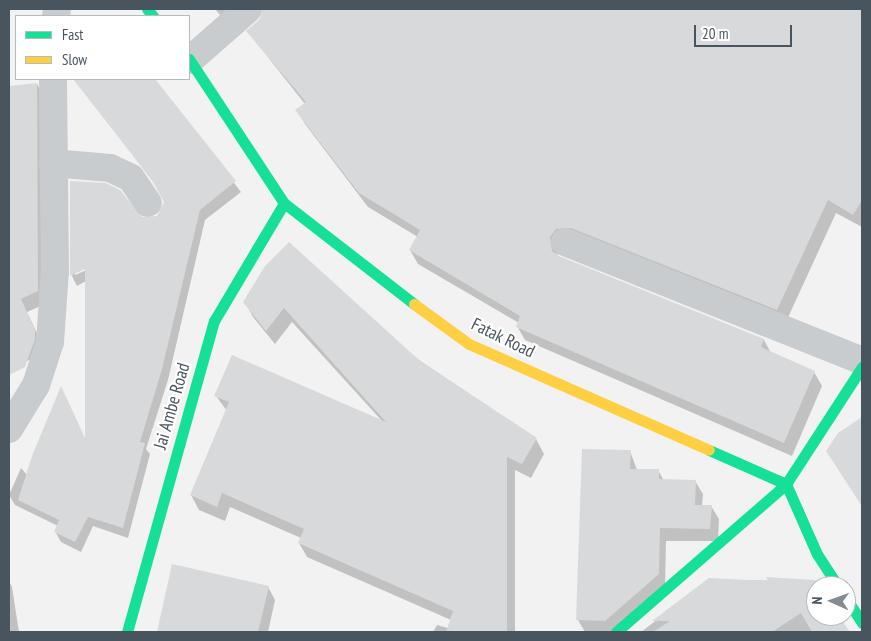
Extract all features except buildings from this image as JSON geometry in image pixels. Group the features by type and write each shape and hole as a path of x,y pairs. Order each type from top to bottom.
{"main road":[{"name":"Fatak Road","path":"190,62 284,203 360,265 470,344 786,484"},
{"name":"Jai Ambe Road","path":"127,632 214,321 284,203"},
{"path":"616,632 786,484 862,367"},
{"path":"786,484 817,554 831,576"}],"street":[{"path":"190,59 248,9"},
{"path":"9,429 36,385 50,342 55,270 53,80"},
{"path":"53,164 110,168 131,178 148,203"},
{"path":"565,242 862,361"}],"traffic: fast":[{"path":"147,9 152,15"},
{"path":"190,61 284,203 414,304"},
{"path":"127,632 214,321 284,203"},
{"path":"616,632 786,484 862,367"},
{"path":"709,450 786,484 817,554 831,576"},
{"path":"856,614 862,623"}],"traffic: slow":[{"path":"414,304 469,344 709,450"}]}
